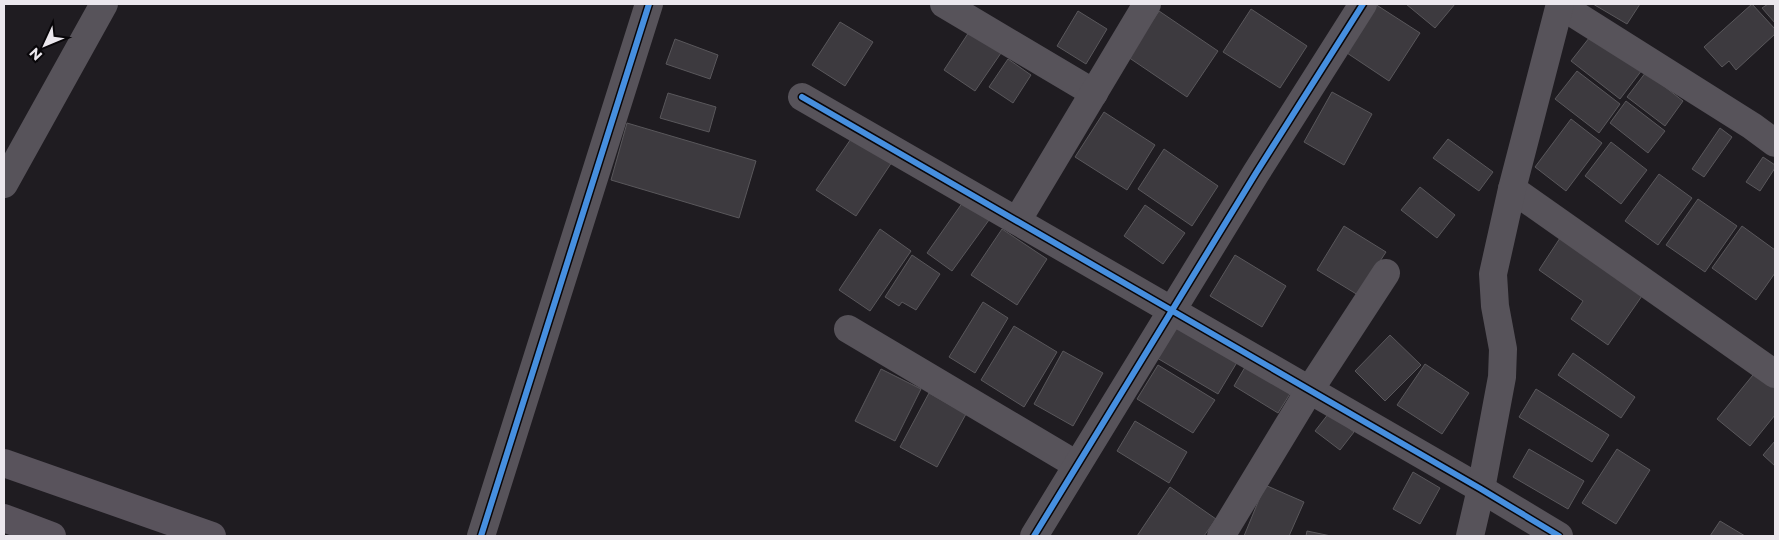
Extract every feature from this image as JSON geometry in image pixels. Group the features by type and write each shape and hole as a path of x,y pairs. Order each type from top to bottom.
{"main road":[{"path":"4,463 212,536"},
{"path":"4,518 52,536"}],"street":[{"path":"4,184 104,4"},
{"path":"481,536 649,4"},
{"path":"944,4 1094,93"},
{"path":"1016,221 1147,4"},
{"path":"1034,536 1256,173 1364,4"},
{"path":"1470,536 1481,489 1502,377 1503,349 1495,306 1492,274 1560,4 1752,126 1775,143"},
{"path":"802,97 1481,489 1559,536"},
{"path":"1512,189 1775,374"},
{"path":"1221,536 1309,391 1386,273"},
{"path":"848,329 1077,465"}],"building":[{"path":"1375,4 1420,33 1389,81 1344,51"},
{"path":"1406,4 1455,4 1435,28"},
{"path":"1593,4 1640,4 1627,24"},
{"path":"1752,4 1775,29 1775,34 1736,70 1729,61 1722,67 1704,47"},
{"path":"1768,4 1775,4 1775,23 1762,8"},
{"path":"1251,9 1307,46 1280,88 1223,52"},
{"path":"1078,11 1107,29 1086,64 1057,46"},
{"path":"1159,11 1218,51 1187,97 1128,57"},
{"path":"840,22 873,42 845,86 812,65"},
{"path":"969,32 1001,53 975,91 944,70"},
{"path":"1593,33 1642,70 1620,99 1571,61"},
{"path":"675,39 718,55 710,79 666,64"},
{"path":"1008,59 1031,75 1013,103 989,87"},
{"path":"1577,71 1620,104 1599,133 1555,99"},
{"path":"1646,72 1683,101 1665,126 1627,97"},
{"path":"1332,92 1372,114 1344,165 1304,142"},
{"path":"668,93 716,107 709,132 660,118"},
{"path":"1626,101 1665,131 1648,153 1610,123"},
{"path":"1104,112 1155,145 1127,190 1075,157"},
{"path":"1571,119 1602,143 1566,191 1535,167"},
{"path":"627,123 756,161 739,218 611,180"},
{"path":"1720,128 1732,137 1704,177 1692,169"},
{"path":"855,133 894,159 856,216 816,190"},
{"path":"1448,139 1493,172 1479,191 1433,158"},
{"path":"1611,142 1647,170 1621,204 1585,176"},
{"path":"1164,149 1218,186 1192,226 1138,189"},
{"path":"1763,157 1775,165 1775,168 1760,191 1746,182"},
{"path":"1659,174 1692,198 1658,245 1625,221"},
{"path":"1420,187 1455,215 1437,238 1401,210"},
{"path":"1698,199 1737,226 1705,272 1666,245"},
{"path":"963,202 989,220 952,271 927,253"},
{"path":"1145,205 1185,233 1163,264 1124,236"},
{"path":"1344,226 1386,252 1358,295 1317,270"},
{"path":"1742,226 1775,250 1775,273 1756,300 1712,268"},
{"path":"880,229 911,251 870,311 839,290"},
{"path":"1002,229 1047,259 1017,305 971,275"},
{"path":"1560,238 1644,293 1608,345 1571,319 1583,301 1539,270"},
{"path":"912,255 940,274 916,310 902,302 899,306 885,297"},
{"path":"1235,255 1286,286 1262,327 1210,296"},
{"path":"983,302 1008,318 975,373 949,357"},
{"path":"1179,322 1239,359 1218,394 1157,358"},
{"path":"1014,326 1057,352 1024,407 981,380"},
{"path":"1390,335 1421,365 1385,401 1355,371"},
{"path":"1063,351 1103,373 1073,426 1034,404"},
{"path":"1573,353 1635,397 1621,418 1558,375"},
{"path":"1248,362 1293,389 1278,413 1234,386"},
{"path":"1425,364 1469,393 1442,434 1397,405"},
{"path":"1158,365 1215,400 1193,433 1137,399"},
{"path":"881,369 921,389 895,441 855,421"},
{"path":"1757,370 1775,385 1775,415 1750,446 1717,419"},
{"path":"1536,389 1609,435 1592,462 1519,417"},
{"path":"929,393 966,414 937,467 900,447"},
{"path":"1329,413 1354,432 1340,450 1315,431"},
{"path":"1135,421 1187,452 1169,483 1117,451"},
{"path":"1775,441 1775,466 1763,455"},
{"path":"1529,449 1584,481 1568,509 1513,477"},
{"path":"1617,449 1650,470 1616,524 1582,503"},
{"path":"1413,472 1440,488 1420,524 1393,509"},
{"path":"1265,485 1304,502 1289,536 1244,536"},
{"path":"1170,487 1216,519 1204,536 1137,536"},
{"path":"1720,521 1745,536 1710,536"},
{"path":"1307,531 1331,536 1306,536"}],"cycle path":[{"path":"481,536 649,4"},
{"path":"1034,536 1256,173 1363,4"},
{"path":"802,97 1481,489 1559,536"}]}
